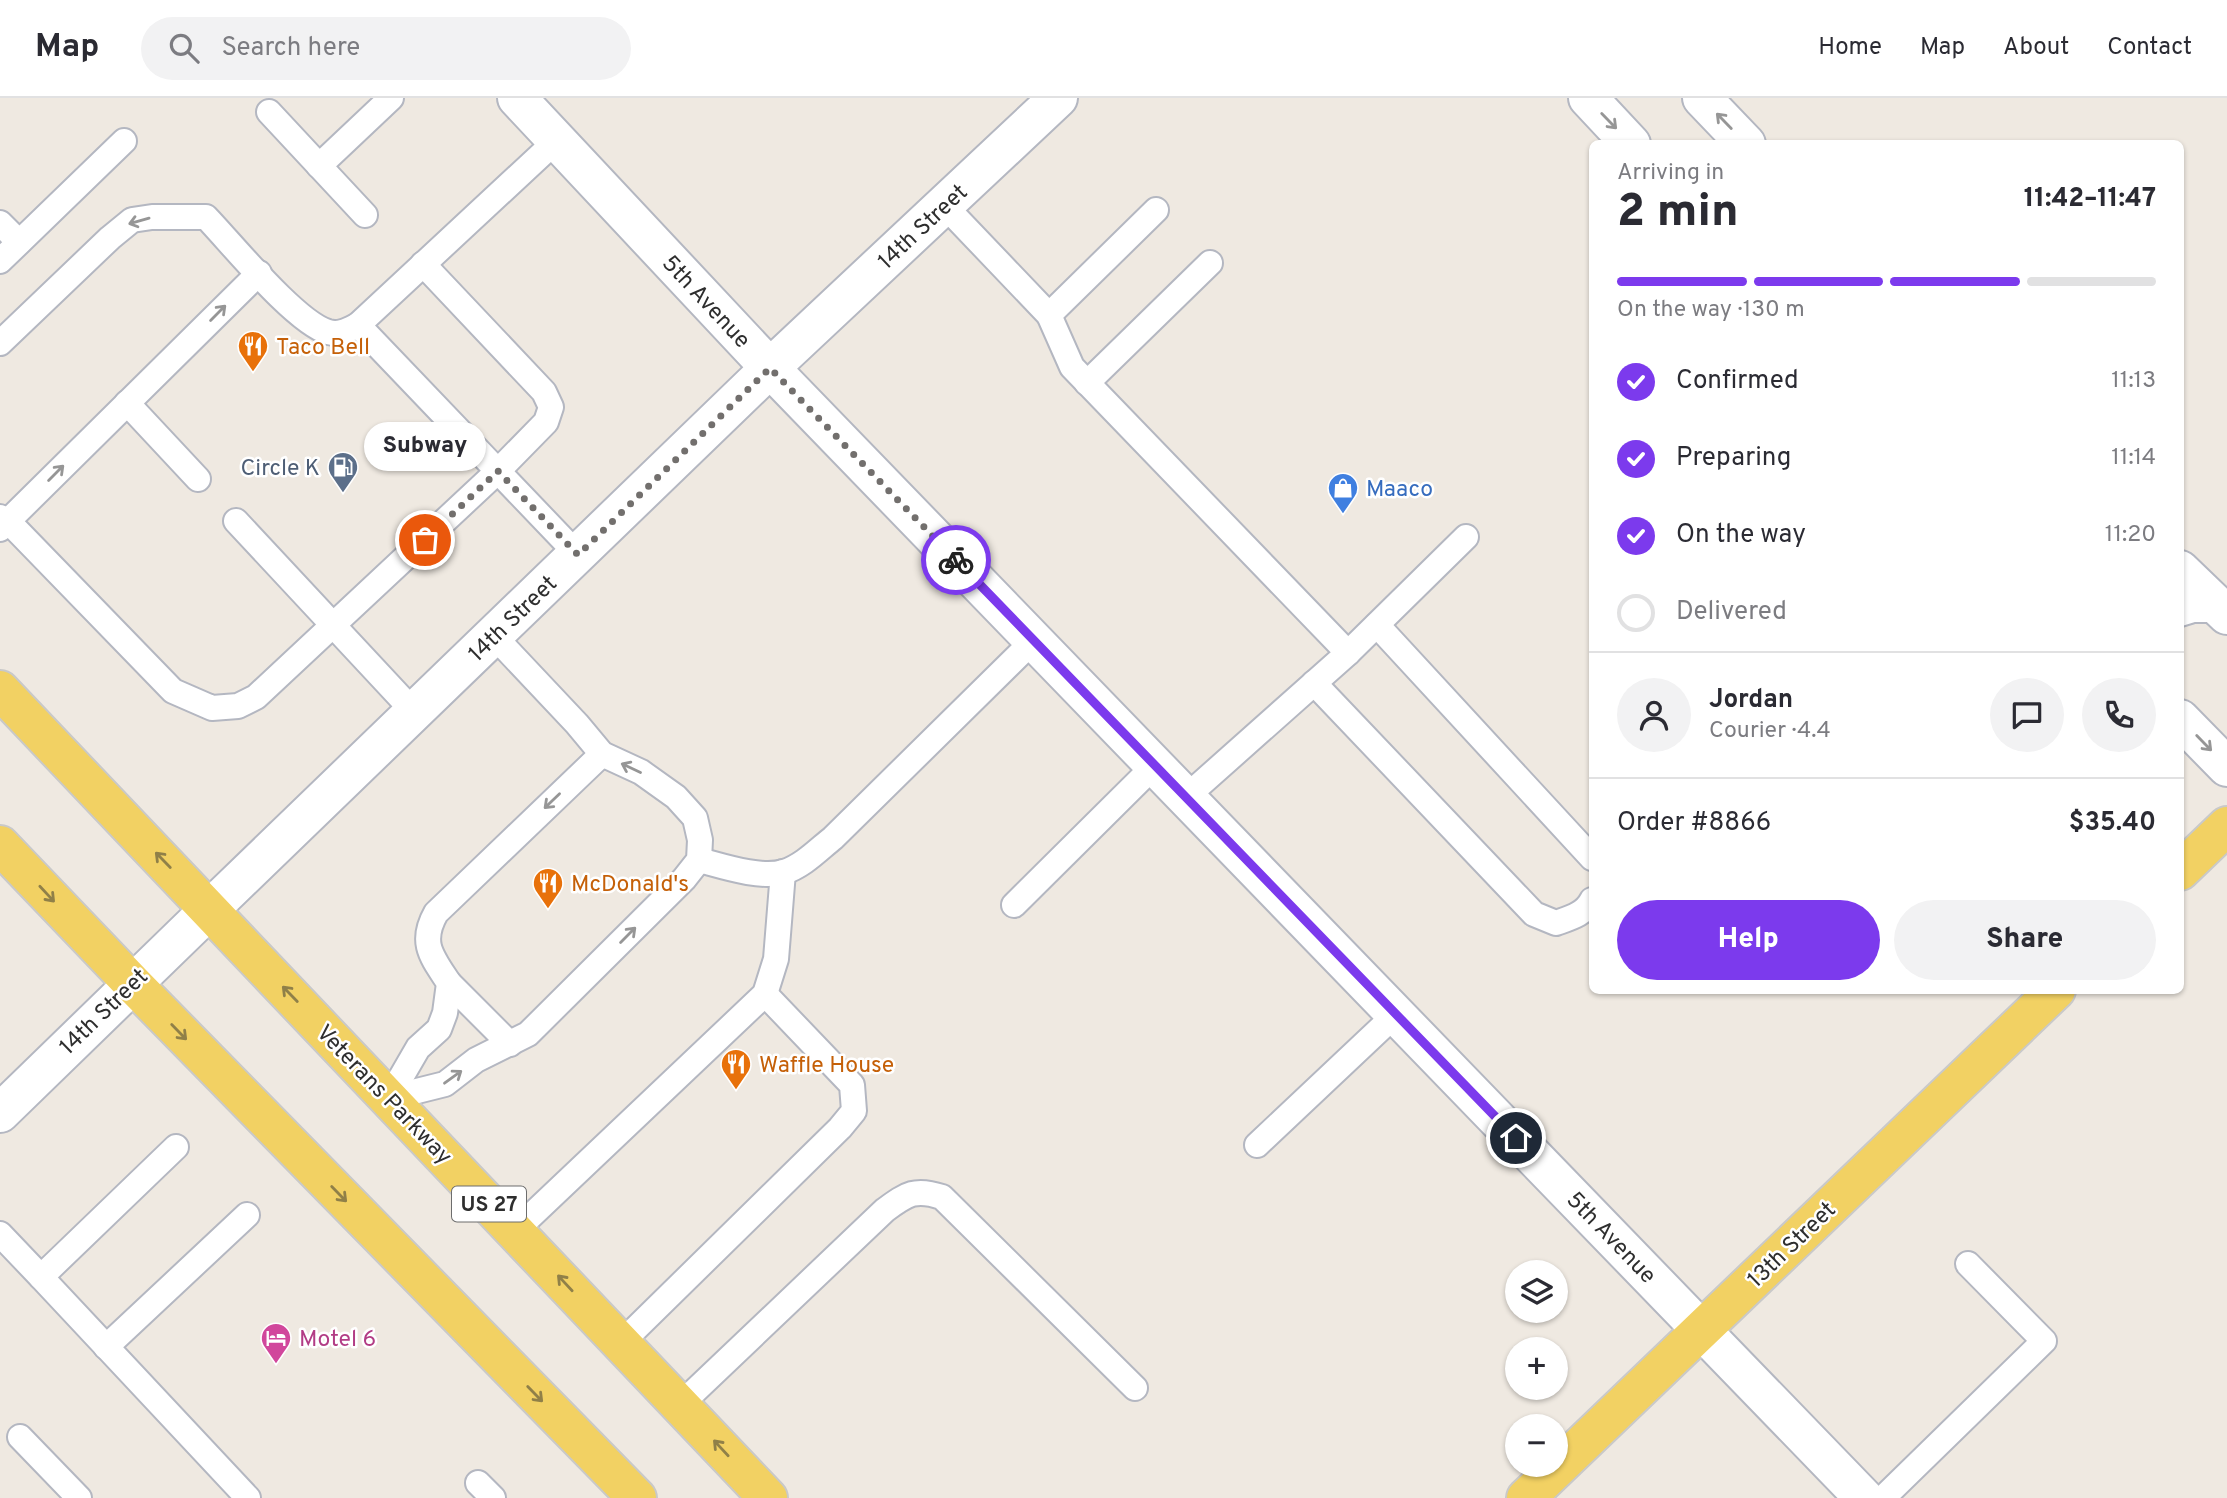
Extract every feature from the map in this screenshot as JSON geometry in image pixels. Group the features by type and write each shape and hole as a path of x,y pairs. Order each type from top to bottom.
{"main road":[{"name":"Veterans Parkway","path":"0,691 768,1498"},
{"path":"2184,866 2227,826"},
{"path":"0,845 637,1498"},
{"name":"13th Street","path":"1526,1498 2052,994"}],"street":[{"name":"5th Avenue","path":"517,98 770,368 1861,1495"},
{"name":"14th Street","path":"0,1113 770,368 1058,98"},
{"path":"1588,98 1627,140"},
{"path":"1702,98 1742,140"},
{"path":"2184,574 2225,612"},
{"path":"2184,723 2227,767"}],"lane":[{"path":"319,166 391,98"},
{"path":"268,112 365,215"},
{"path":"0,343 110,238 132,220 152,217 206,217 299,315 327,332 342,333 358,325 557,140"},
{"path":"0,261 124,141"},
{"path":"944,205 1049,315 1072,368 1348,653"},
{"path":"1049,315 1156,210"},
{"path":"0,223 19,242"},
{"path":"1087,383 1210,263"},
{"path":"259,273 3,522 173,691 212,708 238,706 256,697 498,471 546,422 551,407 544,392 423,264"},
{"path":"358,325 578,555"},
{"path":"127,403 198,479"},
{"path":"236,521 415,713"},
{"path":"1186,797 1348,653 1466,537"},
{"path":"2184,613 2193,610 2225,612"},
{"path":"1377,625 1589,855"},
{"path":"389,1098 445,1084 476,1060 528,1034 684,879 698,860 700,840 695,818 676,797 641,772 602,754 494,636"},
{"path":"698,860 747,873 783,872 804,861 833,838 1034,640"},
{"path":"1314,683 1534,914 1556,922 1576,916 1589,906"},
{"path":"510,1044 449,983 428,947 429,926 436,913 602,754"},
{"path":"1014,905 1155,765"},
{"path":"515,1231 765,994 776,959 783,872"},
{"path":"389,1098 418,1048 439,1029 445,1013 449,983"},
{"path":"621,1343 840,1128 854,1111 852,1085 765,994"},
{"path":"1257,1145 1396,1014"},
{"path":"41,1277 176,1147"},
{"path":"680,1405 885,1210 906,1195 925,1191 942,1197 1135,1388"},
{"path":"106,1347 247,1214"},
{"path":"0,1234 248,1498"},
{"path":"1861,1495 2043,1341 1968,1265"},
{"path":"20,1437 79,1498"}],"way so far":[{"path":"425,540 498,471 578,555 770,368 956,560"}],"place":[{"name":"Taco Bell","path":"253,373"},
{"name":"Circle K","path":"343,494"},
{"name":"Maaco","path":"1343,515"},
{"name":"Subway","path":"425,540"},
{"name":"McDonald's","path":"548,910"},
{"name":"Waffle House","path":"736,1091"},
{"name":"Motel 6","path":"276,1365"}],"route":[{"path":"956,560 1516,1138"}]}
